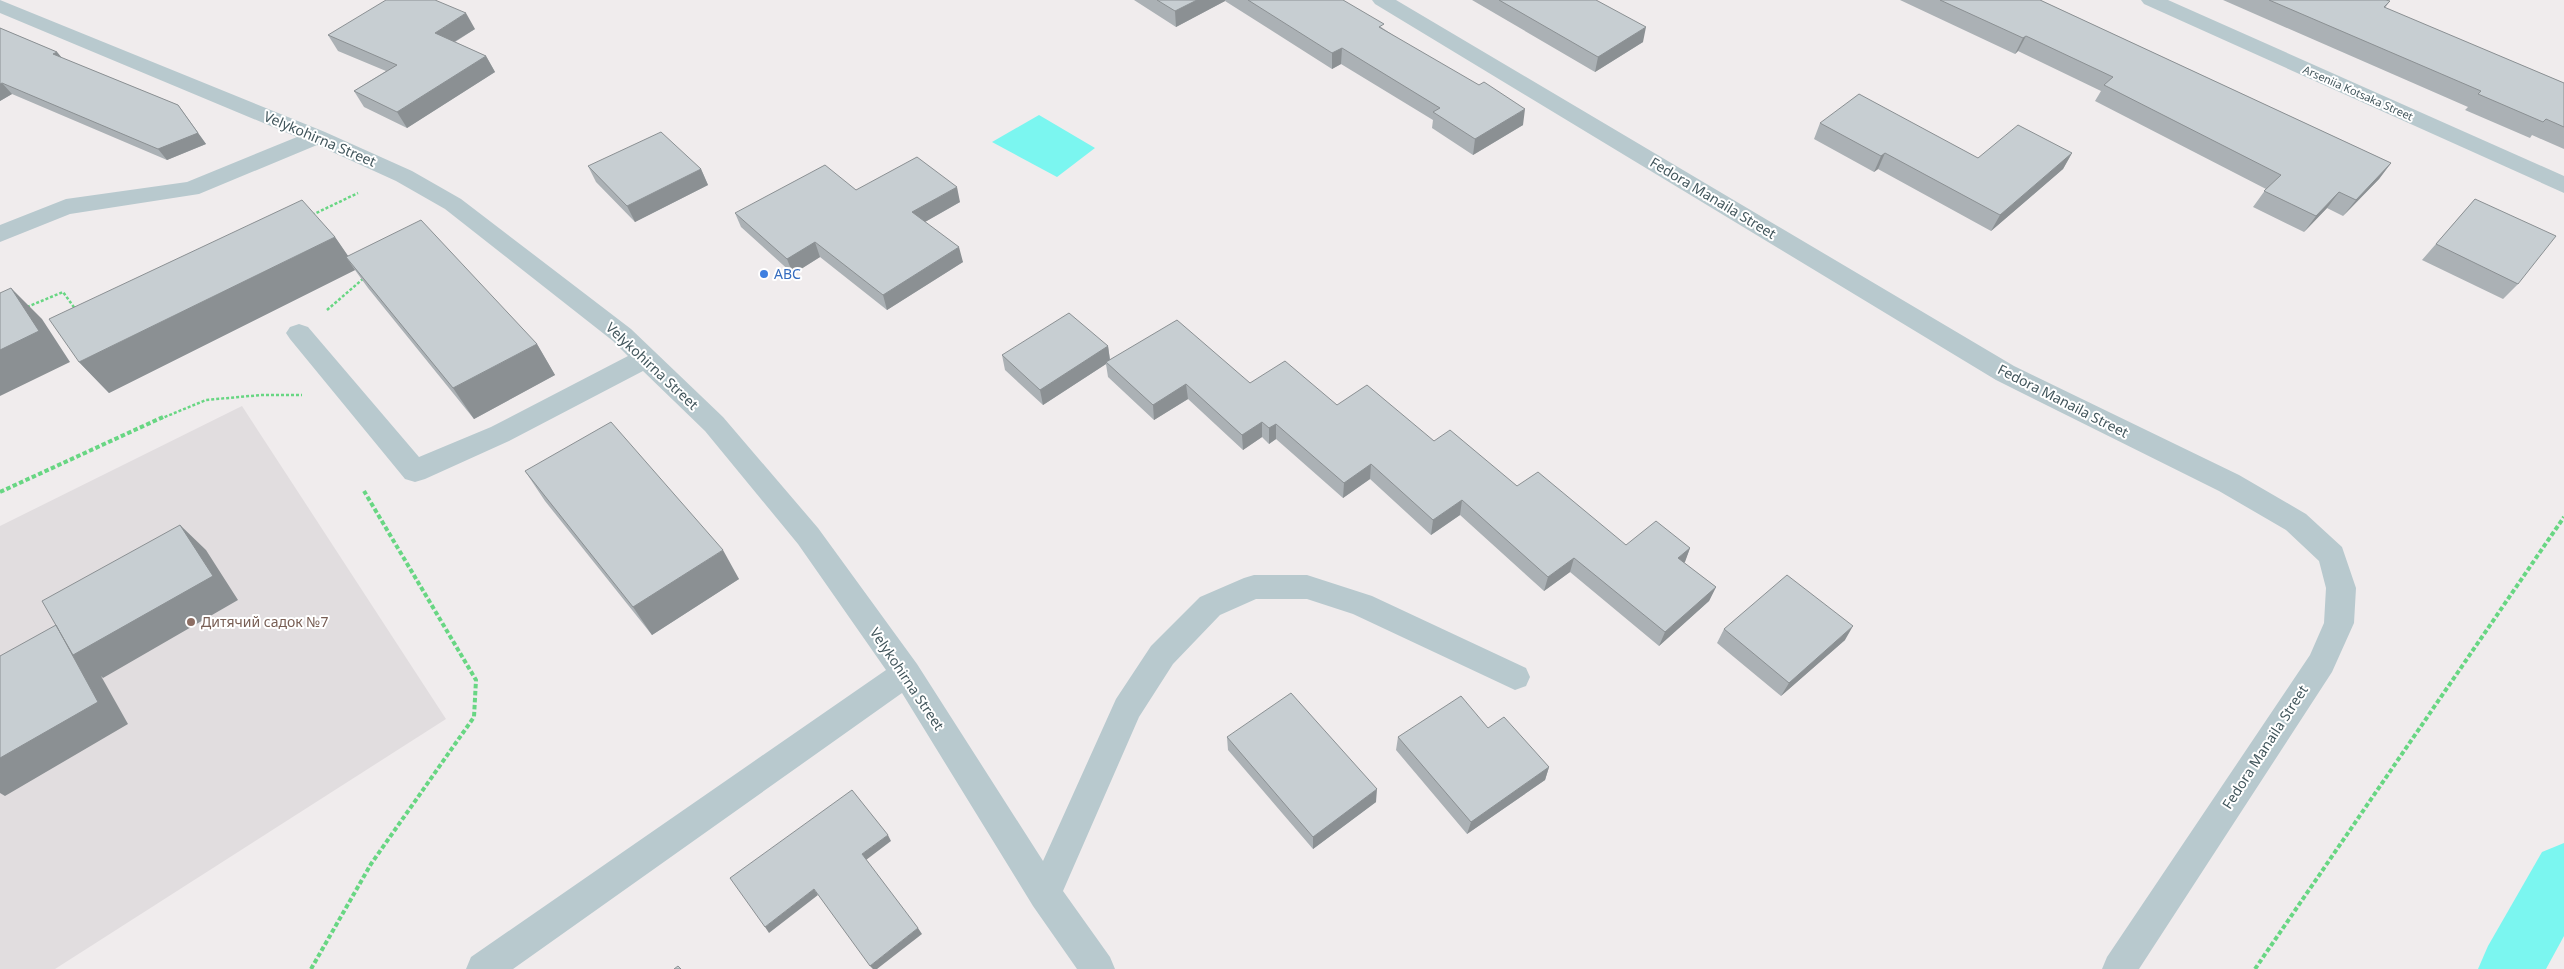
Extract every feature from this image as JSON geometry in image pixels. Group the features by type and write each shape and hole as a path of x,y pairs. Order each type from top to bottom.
{"street":[{"name":"Fedora Manaila Street","path":"1382,0 2005,373 2220,478 2271,507 2296,522 2332,555 2341,588 2339,623 2321,662 2119,969"},
{"name":"Arseniia Kotsaka Street","path":"2151,0 2564,185"},
{"name":"Velykohirna Street","path":"0,6 317,137 404,176 453,204 622,335 714,424 808,536 906,673 1045,894 1098,969"},
{"path":"0,234 66,207 191,189 317,137"},
{"path":"299,332 415,471 500,434 645,358"},
{"path":"1045,894 1128,709 1162,655 1210,606 1254,587 1307,587 1362,605 1515,677"},
{"path":"483,969 906,673"}],"path":[{"path":"308,217 360,191"},
{"path":"299,332 367,275"},
{"path":"27,308 62,292 78,313"},
{"path":"0,492 156,420 206,400 261,395 351,395"},
{"path":"311,969 371,864 474,716 476,680 364,491"},
{"path":"2255,969 2564,517"}],"shaded area":[{"name":"Дитячий садок №7","path":"242,406 446,719 55,969 0,969 0,526"}],"water":[{"path":"1039,115 1095,148 1057,177 992,142"}],"building":[{"path":"386,0 435,0 466,13 435,33 486,56 397,112 354,91 397,65 328,35"},
{"path":"1157,0 1197,0 1175,11"},
{"path":"1248,0 1343,0 1384,24 1379,27 1479,85 1484,82 1525,109 1475,139 1433,112 1440,108 1342,48 1332,53"},
{"path":"1499,0 1596,0 1646,27 1598,57"},
{"path":"1940,0 2040,0 2391,163 2356,200 2339,192 2316,216 2264,191 2281,175 2104,85 2113,77 2026,36 2023,38"},
{"path":"2269,0 2390,1 2384,7 2564,83 2564,127 2546,119 2543,122 2478,94 2481,91"},
{"path":"0,28 57,52 53,54 178,105 198,133 158,149 2,83 0,84"},
{"path":"1859,94 1978,158 2018,125 2072,153 2000,215 1885,153 1881,156 1820,123"},
{"path":"661,132 701,169 627,206 588,166"},
{"path":"917,157 957,187 912,212 959,247 883,295 815,242 787,259 735,213 825,165 856,190"},
{"path":"2475,199 2556,236 2518,284 2436,244"},
{"path":"302,200 335,237 79,362 49,319"},
{"path":"421,220 537,344 453,388 346,257"},
{"path":"11,288 39,331 0,350 0,293"},
{"path":"1069,313 1108,346 1040,390 1002,355"},
{"path":"1177,320 1250,383 1285,361 1337,405 1367,385 1434,441 1450,430 1517,486 1538,472 1626,545 1656,521 1690,548 1678,558 1716,587 1665,632 1574,558 1548,577 1462,500 1433,520 1371,464 1344,483 1276,424 1269,428 1262,422 1242,435 1186,384 1153,405 1106,362"},
{"path":"611,422 723,550 633,607 525,471"},
{"path":"180,525 213,576 73,655 42,601"},
{"path":"1787,575 1853,626 1789,683 1724,629"},
{"path":"56,625 98,702 0,758 0,656"},
{"path":"1291,693 1377,789 1313,837 1227,737"},
{"path":"1461,696 1488,728 1504,717 1549,767 1471,822 1398,737"},
{"path":"852,790 888,835 862,854 918,928 870,966 814,889 765,927 730,878"}],"waterway":[{"path":"2511,969 2564,873"}],"place":[{"name":"АВС","path":"764,274"},
{"name":"Дитячий садок №7","path":"191,622"}]}
